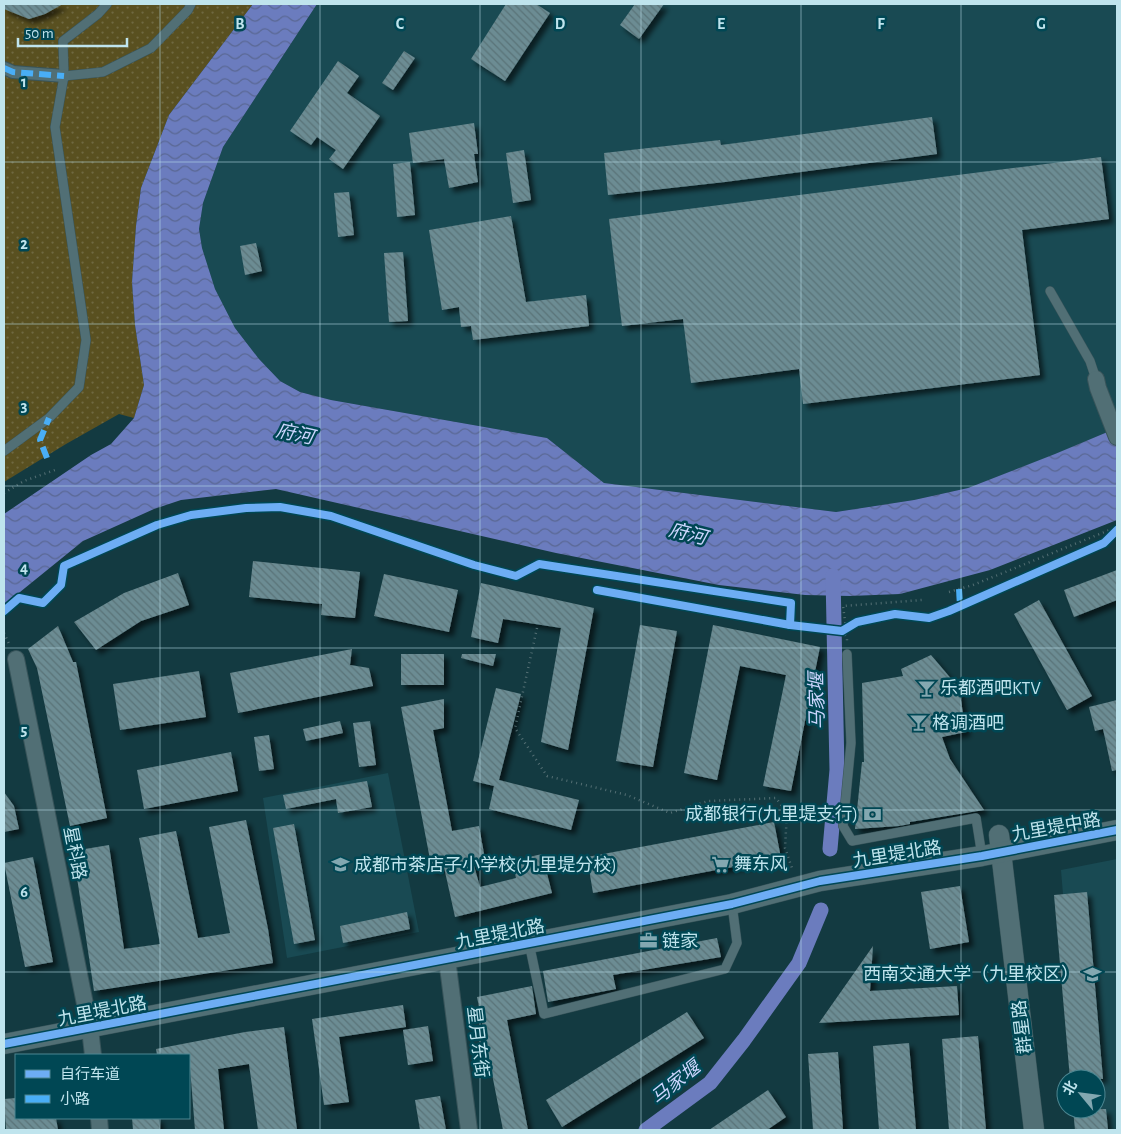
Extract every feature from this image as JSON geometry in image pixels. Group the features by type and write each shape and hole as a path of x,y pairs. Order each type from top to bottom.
{"street":[{"path":"4,68 13,72 64,76"},
{"path":"1097,383 1117,437"},
{"name":"星科路","path":"16,659 90,1028 93,1054"},
{"name":"九里堤中路","path":"994,848 1117,830"},
{"name":"九里堤北路","path":"4,1044 732,904 843,877 994,848"},
{"name":"群星路","path":"994,848 1034,1130"},
{"name":"星月东街","path":"447,959 469,1130"}],"lane":[{"path":"4,451 49,418 79,387 86,340 55,127 64,76 63,41 98,14 107,4"},
{"path":"64,76 103,72 151,48 188,10 191,4"},
{"path":"1050,292 1090,361 1097,383"},
{"path":"847,654 851,743 843,826 852,841 976,818 994,848"},
{"path":"529,943 544,1014 725,969 737,943 732,904"}],"path":[{"path":"4,493 24,481 55,470"},
{"path":"4,611 19,598 43,603 60,584 64,566 157,525 191,515 246,508 280,507 331,516 474,564 516,576 539,564 791,603 790,625"},
{"path":"1104,542 1117,529"},
{"path":"949,592 973,585 1117,529"},
{"path":"833,630 847,628 844,606 922,600"},
{"path":"780,624 799,626"},
{"path":"537,628 515,728 547,776 627,795 670,813 708,801 776,798 787,813 785,848 798,887"}],"shaded area":[{"path":"4,4 253,4 169,115 141,188 132,283 135,325 144,385 134,418 119,414 4,482"},
{"path":"317,4 1117,4 1117,428 968,488 914,500 836,512 604,483 547,438 331,400 300,392 280,381 259,359 235,328 215,289 202,248 199,229 203,203 223,147"},
{"name":"成都市茶店子小学校(九里堤分校)","path":"388,773 419,932 287,958 263,798"},
{"name":"西南交通大学（九里校区）","path":"1117,859 1117,1130 1082,1130 1081,1119 1106,1119 1106,1069 1077,1069 1061,870"}],"water":[{"name":"府河","path":"253,4 317,4 223,147 203,203 199,229 202,248 215,289 235,328 259,359 280,381 300,392 331,400 547,438 604,483 836,512 914,500 968,488 1117,428 1117,520 990,570 900,594 805,595 719,585 556,553 276,489 181,500 154,509 83,541 4,605 4,514 91,455 111,444 134,418 144,385 135,325 132,282 141,188 169,115"}],"building":[{"path":"4,4 63,4 45,14 29,19 4,9"},
{"path":"506,4 536,4 550,13 505,81 471,59"},
{"path":"635,4 664,4 639,39 620,25"},
{"path":"404,51 415,58 393,90 382,83"},
{"path":"338,61 359,76 347,93 380,116 343,169 329,159 336,150 317,137 311,145 290,131"},
{"path":"932,117 937,154 725,182 608,195 604,153 720,140 721,145"},
{"path":"474,123 478,154 474,154 478,182 449,188 444,159 413,163 409,133"},
{"path":"524,150 531,200 513,203 506,153"},
{"path":"1101,157 1109,219 1022,230 1040,375 803,404 799,369 691,383 683,319 622,326 609,219"},
{"path":"410,162 415,215 397,217 393,164"},
{"path":"349,192 354,235 338,237 334,193"},
{"path":"511,216 526,302 586,295 589,326 473,340 471,326 461,327 459,307 442,310 429,230"},
{"path":"256,243 262,271 245,275 240,246"},
{"path":"403,252 408,321 389,322 384,253"},
{"path":"253,561 360,572 355,618 321,615 322,604 249,597"},
{"path":"1117,570 1117,600 1074,617 1064,590"},
{"path":"178,573 189,605 141,621 96,650 74,622 124,593"},
{"path":"384,574 458,590 449,632 374,616"},
{"path":"481,583 594,608 568,750 541,742 561,628 503,619 498,643 471,637"},
{"path":"1039,600 1092,696 1067,710 1014,614"},
{"path":"640,625 677,631 653,767 616,761"},
{"path":"713,625 820,647 791,791 763,786 786,675 740,666 717,780 684,773"},
{"path":"58,626 73,662 76,662 107,818 70,826 37,668 28,649"},
{"path":"352,649 350,665 369,668 373,686 238,713 230,673"},
{"path":"401,654 444,654 444,685 401,685"},
{"path":"462,654 496,654 493,666 461,658"},
{"path":"931,655 959,688 966,732 942,737 950,759 984,810 910,822 910,824 899,826 855,829 862,762 864,762 862,683 903,676 901,669"},
{"path":"199,671 206,717 120,730 113,684"},
{"path":"496,688 521,694 499,780 579,800 571,830 489,809 494,786 473,781"},
{"path":"444,699 444,728 433,730 452,831 479,826 485,859 473,862 480,887 516,878 512,861 542,854 552,893 455,917 444,867 432,870 401,707"},
{"path":"1117,700 1117,770 1112,771 1103,729 1095,731 1089,707"},
{"path":"340,721 343,733 306,741 303,729"},
{"path":"370,721 376,765 359,767 353,723"},
{"path":"269,735 274,769 259,771 254,737"},
{"path":"231,752 238,791 144,809 137,770"},
{"path":"367,781 372,807 338,813 336,799 286,809 283,795"},
{"path":"4,792 14,806 19,829 4,832"},
{"path":"246,820 273,963 94,991 73,851 109,845 124,949 160,944 139,838 176,831 198,938 230,933 209,827"},
{"path":"774,822 781,858 593,893 587,857"},
{"path":"294,824 315,940 294,944 273,828"},
{"path":"33,857 53,962 25,967 4,863"},
{"path":"960,886 969,942 930,949 921,892"},
{"path":"1087,892 1102,1069 1069,1069 1054,895"},
{"path":"407,912 410,929 343,943 340,926"},
{"path":"717,938 721,957 613,975 616,989 548,1002 543,971"},
{"path":"873,946 870,991 957,986 959,1015 819,1023"},
{"path":"532,986 536,1014 507,1020 528,1130 503,1130 477,997"},
{"path":"403,1005 406,1027 339,1037 349,1102 324,1105 312,1019"},
{"path":"687,1012 704,1038 562,1127 546,1100"},
{"path":"428,1026 433,1061 408,1065 403,1030"},
{"path":"284,1027 297,1130 258,1130 249,1064 218,1069 224,1130 195,1130 190,1054 157,1054 156,1049 245,1032"},
{"path":"978,1036 986,1130 949,1130 942,1039"},
{"path":"909,1043 916,1130 879,1130 873,1046"},
{"path":"838,1052 843,1130 813,1130 808,1054"},
{"path":"768,1090 786,1117 767,1130 709,1130"},
{"path":"440,1096 446,1130 420,1130 415,1100"},
{"path":"15,1098 15,1119 56,1119 58,1130 6,1130 4,1099"},
{"path":"1106,1109 1108,1130 1075,1130 1074,1119 1106,1119"},
{"path":"132,1119 159,1119 160,1130 133,1130"}],"waterway":[{"name":"马家堰","path":"830,849 837,770 833,576"},
{"name":"马家堰","path":"646,1130 710,1083 744,1040 799,963 821,910"}],"marked path":[{"path":"4,68 13,72 64,76"},
{"path":"47,458 40,440 49,418"},
{"path":"959,589 960,606"}],"cycle path":[{"path":"4,611 19,598 43,603 61,585 64,566 157,525 191,515 246,508 280,507 331,516 474,565 516,576 539,564 791,603 790,625"},
{"path":"597,590 790,625 842,631 857,622 895,614 929,618 949,611 1104,543 1117,530"},
{"path":"4,1044 732,904 820,881 982,856 1117,830"}],"place":[{"name":"乐都酒吧KTV","path":"926,688"},
{"name":"格调酒吧","path":"918,723"},
{"name":"成都银行(九里堤支行)","path":"872,814"},
{"name":"舞东风","path":"720,864"},
{"name":"成都市茶店子小学校(九里堤分校)","path":"340,865"},
{"name":"链家","path":"648,941"},
{"name":"西南交通大学（九里校区）","path":"1093,974"}]}
